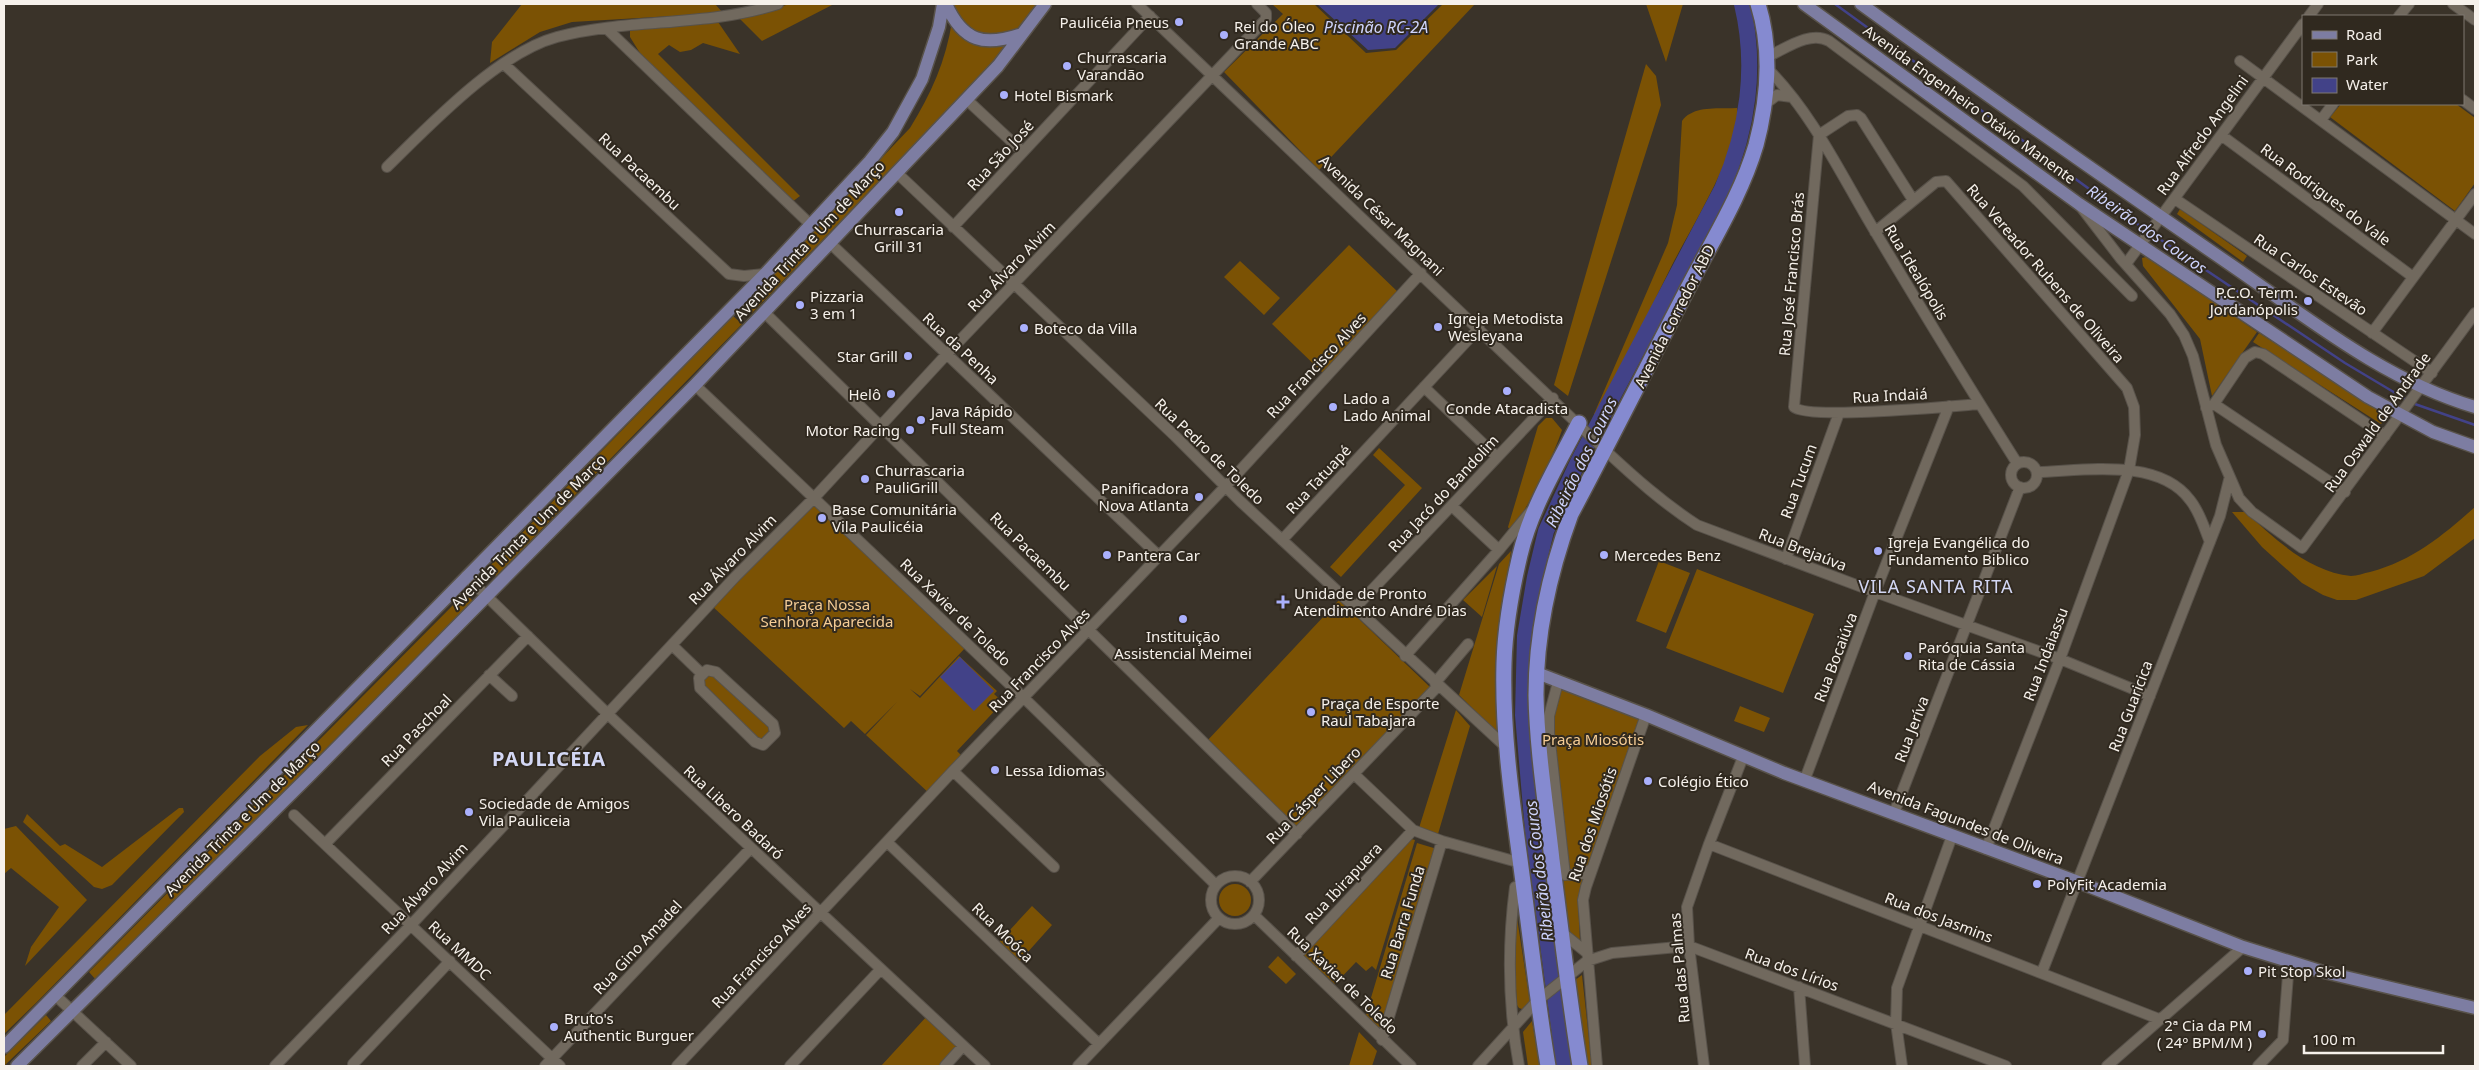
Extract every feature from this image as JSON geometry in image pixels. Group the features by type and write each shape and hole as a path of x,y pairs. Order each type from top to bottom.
{"highway":[{"name":"Avenida Corredor ABD","path":"1580,1066 1562,980 1557,871 1540,756 1537,673 1542,629 1559,548 1602,447 1745,176 1755,147 1764,105 1767,63 1761,6"},
{"path":"1548,1066 1520,863 1507,748 1504,662 1520,553 1538,502 1582,426"}],"main road":[{"path":"944,4 957,23 974,38 993,42 1022,34"},
{"name":"Avenida Trinta e Um de Março","path":"4,1047 765,274 870,161 906,112 922,79 939,27 944,4"},
{"name":"Avenida Trinta e Um de Março","path":"17,1066 487,596 694,385 998,66 1041,9 1050,4"},
{"name":"Avenida Engenheiro Otávio Manente","path":"1804,4 2079,204 2433,432 2475,447"},
{"name":"Avenida Engenheiro Otávio Manente","path":"1861,4 2158,221 2419,390 2475,407"},
{"name":"Avenida Fagundes de Oliveira","path":"1537,673 1646,715 1743,757 2078,882 2243,947 2289,962 2475,1008"}],"street":[{"path":"387,167 444,112 482,79 520,53 555,38 606,28 731,16 778,4"},
{"name":"Avenida César Magnani","path":"1137,4 1602,447"},
{"name":"Rua Álvaro Alvim","path":"275,1066 411,925 606,713 735,577 814,498 946,354 1266,19 1266,13 1257,4"},
{"path":"2310,15 2318,4"},
{"path":"2400,15 2409,4"},
{"path":"2453,4 2475,20"},
{"name":"Rua São José","path":"953,227 1150,16"},
{"name":"Rua Alfredo Angelini","path":"2126,264 2302,25"},
{"path":"606,28 810,224"},
{"path":"1767,63 1806,39 1818,37 1829,41 2023,186 2132,296"},
{"path":"2240,61 2475,234"},
{"name":"Rua Idealópolis","path":"1767,63 1819,135 1875,232 2017,463"},
{"name":"Rua Pacaembu","path":"505,65 729,274 744,276 765,274"},
{"path":"1764,105 1777,95 1792,97"},
{"path":"966,100 1023,152"},
{"path":"2464,101 2475,109"},
{"path":"2321,120 2332,105"},
{"path":"1819,135 1848,116 1857,115 1861,118 1913,200"},
{"name":"Rua José Francisco Brás","path":"1801,411 1794,407 1794,402 1819,135"},
{"name":"Rua Rodrigues do Vale","path":"2221,135 2413,277"},
{"name":"Rua Pedro de Toledo","path":"896,172 1225,487 1405,656 1507,748"},
{"name":"Rua Vereador Rubens de Oliveira","path":"1875,232 1936,182 1943,180 1948,183 2127,388 2134,407 2135,435 2129,470"},
{"path":"2372,333 2475,194"},
{"name":"Rua Carlos Estevão","path":"2175,199 2432,373"},
{"path":"2079,204 2126,264 2170,314 2184,335 2210,406 2216,445 2229,479 2243,504"},
{"name":"Rua da Penha","path":"830,243 1159,556"},
{"name":"Rua Francisco Alves","path":"677,1066 1023,697 1225,487 1421,273"},
{"name":"Rua Pacaembu","path":"764,312 1090,629 1296,834"},
{"name":"Rua Oswald de Andrade","path":"2243,504 2267,524 2302,548 2475,313"},
{"name":"Rua Tatuapé","path":"1282,540 1479,328"},
{"path":"2210,406 2245,358 2255,352 2263,354 2385,436"},
{"name":"Rua Xavier de Toledo","path":"694,385 1023,697 1216,885"},
{"path":"1424,387 1496,456"},
{"name":"Rua Jacó do Bandolim","path":"1355,608 1552,398"},
{"name":"Rua Indaiá","path":"1801,411 1839,413 1980,404"},
{"name":"Rua Bocaiúva","path":"1805,779 1875,592 1949,406"},
{"path":"2210,406 2345,492"},
{"name":"Rua Tucum","path":"1786,559 1839,413"},
{"name":"Rua Brejaúva","path":"1602,447 1650,492 1697,525 1875,592 2060,658 2150,696"},
{"path":"2029,462 2037,472 2032,484 2020,487 2011,479 2011,470 2017,463 2029,462"},
{"path":"2037,472 2129,470 2165,479 2186,495 2197,512 2210,542"},
{"name":"Rua Indaiassu","path":"1986,849 2060,658 2129,470"},
{"name":"Rua Guaricica","path":"2042,972 2223,508 2229,479"},
{"name":"Rua Jeríva","path":"1894,813 1968,626 2020,487"},
{"path":"1405,656 1500,550 1538,502"},
{"path":"2223,508 2231,503 2243,504"},
{"path":"1452,506 1500,550"},
{"name":"Rua Libero Badaró","path":"466,576 606,713 985,1066"},
{"name":"Rua Paschoal","path":"325,844 528,636"},
{"name":"Rua Cásper Libero","path":"1250,882 1354,774 1436,684 1468,644"},
{"path":"672,645 701,673"},
{"path":"707,670 716,672 773,724 775,733 766,744 763,745 755,742 700,688 699,678 701,673 707,670"},
{"path":"489,676 512,696"},
{"path":"1558,682 1549,716 1548,733 1562,846 1557,871 1583,874 1592,869"},
{"name":"Rua dos Miosótis","path":"1597,1066 1583,900 1646,715"},
{"name":"Rua das Palmas","path":"1704,1066 1689,946 1687,907 1743,757"},
{"path":"953,771 1054,867"},
{"path":"1354,774 1413,830 1442,841 1520,863"},
{"name":"Rua MMDC","path":"294,815 450,961 549,1062 560,1066"},
{"name":"Rua Ibirapuera","path":"1296,956 1413,830"},
{"path":"1902,1066 1895,1002 1900,975 1952,836"},
{"name":"Rua Barra Funda","path":"1382,1040 1442,841"},
{"name":"Rua Moóca","path":"887,842 1099,1044"},
{"name":"Rua dos Jasmins","path":"1709,844 2159,1019"},
{"name":"Rua Gino Amadel","path":"549,1062 751,848"},
{"path":"1234,876 1250,882 1257,892 1259,903 1254,914 1246,922 1237,924 1226,922 1219,918 1212,908 1211,901 1216,885 1225,878 1234,876"},
{"path":"1515,887 1508,949 1508,985 1512,1028 1519,1066"},
{"name":"Rua Xavier de Toledo","path":"1254,914 1411,1066"},
{"path":"1078,1066 1219,918"},
{"path":"1560,931 1587,956"},
{"name":"Rua dos Lírios","path":"1478,1066 1540,999 1587,956 1689,946 2006,1066"},
{"path":"2106,1066 2243,947"},
{"path":"353,1064 450,961"},
{"path":"2258,1066 2283,1040 2289,962"},
{"path":"790,1066 880,970"},
{"path":"1800,987 1805,1066"},
{"path":"55,995 132,1066"},
{"path":"82,1066 106,1042"},
{"path":"945,1066 963,1046"}],"green space":[{"path":"522,4 715,4 723,13 572,22 540,32 490,63 492,42"},
{"path":"790,4 834,4 762,41 739,18"},
{"path":"951,4 1039,4 1017,32 1003,37 977,34 967,27"},
{"path":"1272,4 1314,4 1366,53 1396,50 1443,4 1475,4 1319,170 1224,72 1283,14"},
{"path":"1646,4 1683,4 1666,62"},
{"path":"952,21 958,28 1010,42 997,59 752,313 743,304 910,128 925,103 937,77 946,50"},
{"path":"718,22 740,54 703,43 691,50 680,52 669,45 658,54 800,196 792,202 643,58 630,37 630,30"},
{"path":"1646,64 1656,76 1661,105 1568,396 1554,385"},
{"path":"2340,105 2457,105 2475,118 2475,183 2455,211 2330,117"},
{"path":"1737,108 1737,124 1724,165 1672,265 1599,417 1594,414 1668,243 1677,205 1682,121 1693,112 1699,110"},
{"path":"2180,209 2247,256 2243,262 2177,214"},
{"path":"1349,245 1399,293 1348,347 1345,345 1347,348 1323,373 1272,324"},
{"path":"2149,256 2257,332 2212,396 2200,339 2143,266 2142,258"},
{"path":"1240,261 1280,298 1264,315 1224,277"},
{"path":"733,316 742,324 496,576 488,568"},
{"path":"2259,333 2389,416 2381,424 2253,342"},
{"path":"1546,418 1552,418 1562,430 1540,482 1511,532 1508,527 1538,426"},
{"path":"1379,448 1422,488 1341,577 1330,567 1405,485 1373,455"},
{"name":"Praça Nossa Senhora Aparecida","path":"812,500 967,646 920,696 910,689 920,698 959,656 997,691 994,694 1003,702 957,751 964,758 930,794 866,735 897,702 865,734 851,721 844,728 712,606"},
{"path":"2475,507 2475,538 2424,576 2356,600 2337,600 2323,595 2302,583 2262,547 2232,512 2246,512 2268,533 2307,561 2336,573 2356,576 2386,567 2414,554 2451,528"},
{"path":"1511,551 1496,667 1500,735 1459,695 1499,564"},
{"path":"1659,561 1690,573 1666,633 1636,621"},
{"path":"1497,566 1482,617 1463,600"},
{"path":"1697,569 1814,614 1783,693 1666,648"},
{"path":"465,593 473,601 96,980 89,972"},
{"name":"Praça de Esporte Raul Tabajara","path":"1339,600 1431,688 1296,828 1207,741"},
{"path":"710,671 774,731 763,743 699,683"},
{"name":"Praça Miosótis","path":"1560,685 1643,716 1590,867 1567,872 1552,716"},
{"path":"1740,706 1770,718 1764,732 1734,721"},
{"path":"1456,710 1470,726 1438,834 1419,828"},
{"path":"308,725 4,1034 4,1015 260,756 296,727"},
{"path":"179,808 183,808 184,812 112,885 102,889 94,887 23,822 27,814 60,846 65,844 102,867"},
{"path":"16,826 87,900 25,966 31,947 59,907 11,868 4,874 4,829"},
{"path":"1408,838 1415,840 1376,970 1372,966 1366,971 1356,962 1335,984 1302,954"},
{"path":"1417,843 1437,849 1383,1034 1365,1018"},
{"path":"1586,873 1578,899 1580,942 1568,933 1563,874"},
{"path":"1235,884 1241,885 1246,889 1250,894 1250,906 1246,911 1241,915 1235,916 1229,915 1224,911 1220,906 1219,900 1220,894 1224,889 1229,885"},
{"path":"1515,905 1530,1002 1525,1010 1517,1005 1514,956"},
{"path":"1032,906 1052,925 1018,963 997,944"},
{"path":"1278,956 1296,974 1286,984 1268,967"},
{"path":"1582,975 1592,1066 1583,1066 1571,983"},
{"path":"46,1015 51,1021 4,1066 4,1057"},
{"path":"927,1016 959,1046 941,1066 881,1066"},
{"path":"1532,1021 1540,1066 1528,1066 1523,1032"},
{"path":"1359,1032 1377,1051 1372,1066 1349,1066"}],"water":[{"name":"Piscinão RC-2A","path":"1317,4 1439,4 1395,48 1368,50"},
{"path":"960,657 994,691 974,711 940,677"}],"waterway":[{"name":"Ribeirão dos Couros","path":"1564,1066 1533,831 1523,715 1525,636 1535,577 1546,531 1578,462 1722,189 1731,167 1744,121 1749,74 1747,27 1742,4"},
{"name":"Ribeirão dos Couros","path":"1835,4 2147,231"},
{"name":"Ribeirão dos Couros","path":"2152,234 2345,363 2407,400"},
{"name":"Ribeirão dos Couros","path":"2412,403 2475,425"}],"place":[{"name":"Paulicéia Pneus","path":"1179,22"},
{"name":"Rei do Óleo Grande ABC","path":"1224,35"},
{"name":"Churrascaria Varandão","path":"1067,66"},
{"name":"Hotel Bismark","path":"1004,95"},
{"name":"Churrascaria Grill 31","path":"899,212"},
{"name":"P.C.O. Term. Jordanópolis","path":"2308,301"},
{"name":"Pizzaria 3 em 1","path":"800,305"},
{"name":"Igreja Metodista Wesleyana","path":"1438,327"},
{"name":"Boteco da Villa","path":"1024,328"},
{"name":"Star Grill","path":"908,356"},
{"name":"Conde Atacadista","path":"1507,391"},
{"name":"Helô","path":"891,394"},
{"name":"Lado a Lado Animal","path":"1333,407"},
{"name":"Java Rápido Full Steam","path":"921,420"},
{"name":"Motor Racing","path":"910,430"},
{"name":"Churrascaria PauliGrill","path":"865,479"},
{"name":"Panificadora Nova Atlanta","path":"1199,497"},
{"name":"Base Comunitária Vila Paulicéia","path":"822,518"},
{"name":"Igreja Evangélica do Fundamento Biblico","path":"1878,551"},
{"name":"Pantera Car","path":"1107,555"},
{"name":"Mercedes Benz","path":"1604,555"},
{"name":"Unidade de Pronto Atendimento André Dias","path":"1283,602"},
{"name":"Instituição Assistencial Meimei","path":"1183,619"},
{"name":"Paróquia Santa Rita de Cássia","path":"1908,656"},
{"name":"Praça de Esporte Raul Tabajara","path":"1311,712"},
{"name":"Lessa Idiomas","path":"995,770"},
{"name":"Colégio Ético","path":"1648,781"},
{"name":"Sociedade de Amigos Vila Pauliceia","path":"469,812"},
{"name":"PolyFit Academia","path":"2037,884"},
{"name":"Pit Stop Skol","path":"2248,971"},
{"name":"Bruto's Authentic Burguer","path":"554,1027"},
{"name":"2ª Cia da PM ( 24º BPM/M )","path":"2262,1034"}],"district":[{"name":"VILA SANTA RITA","path":"1936,586"},
{"name":"PAULICÉIA","path":"549,758"}]}
